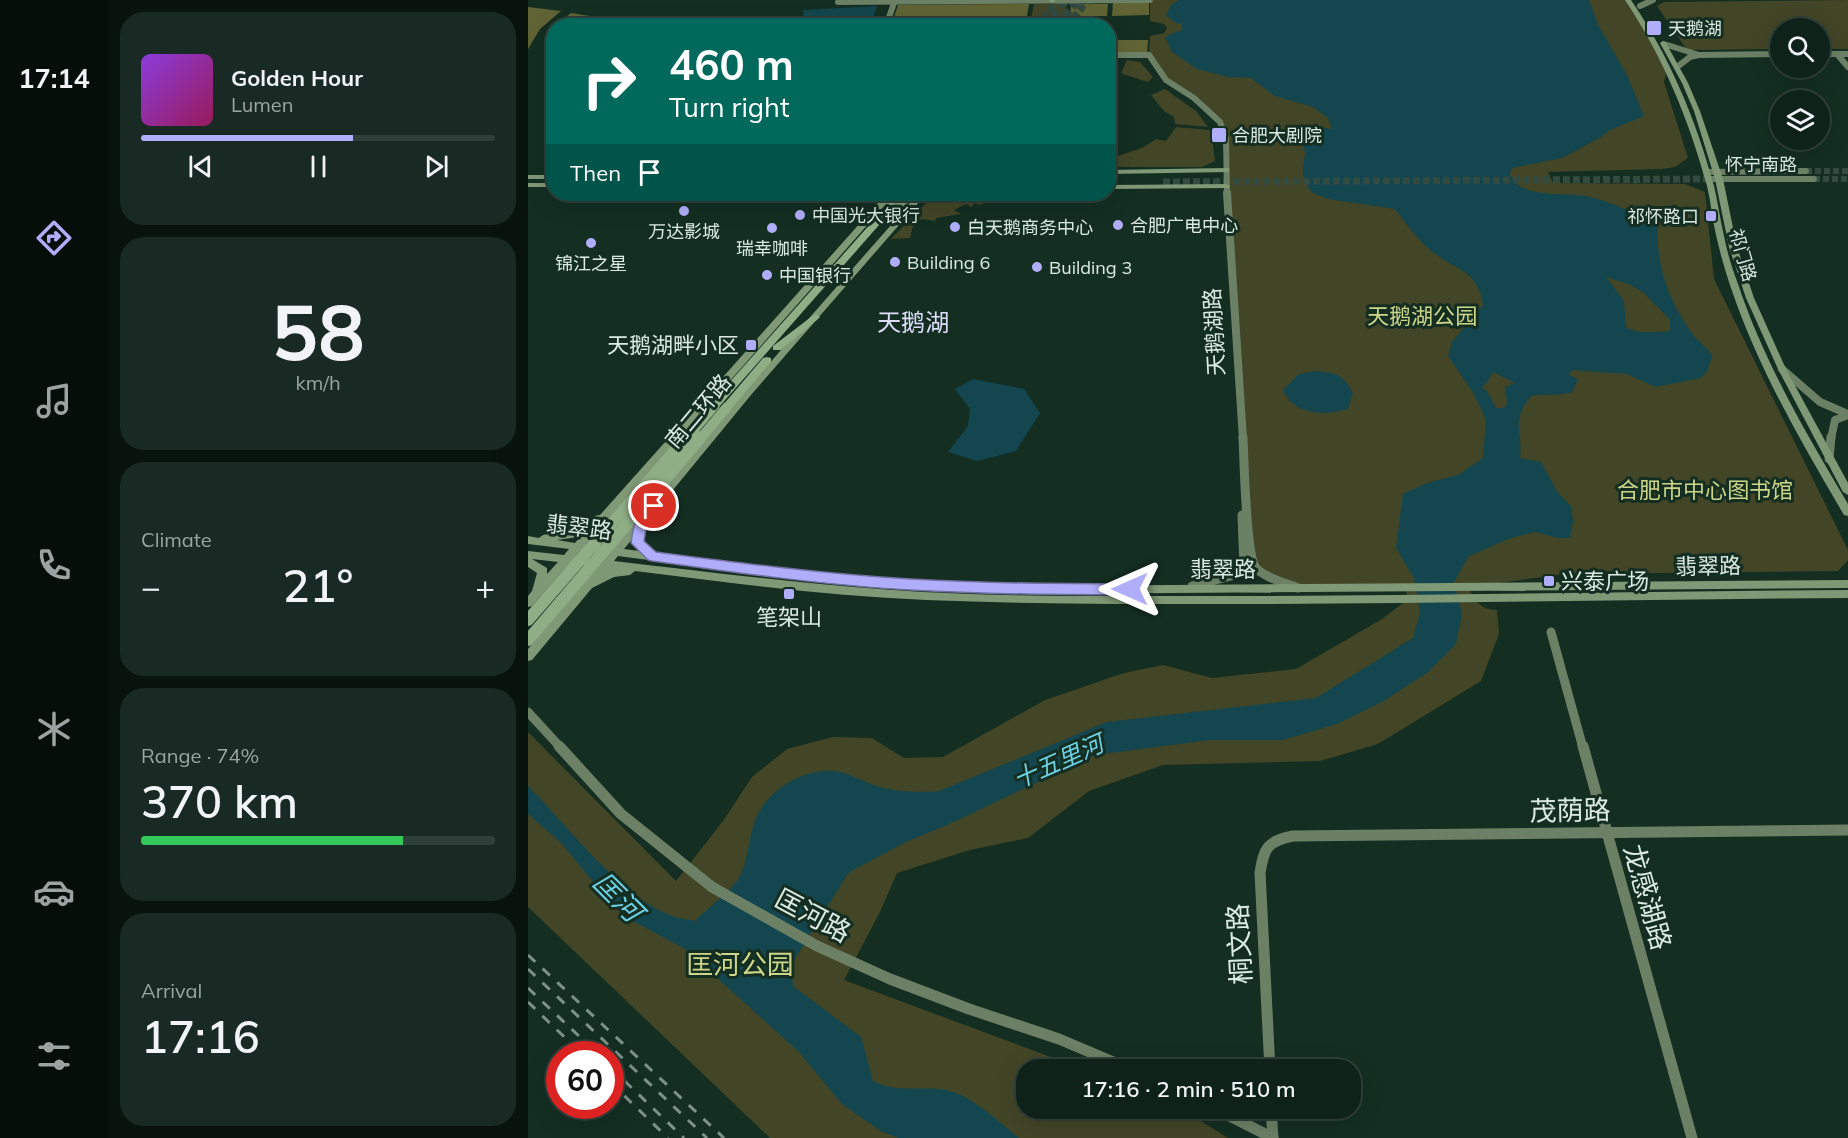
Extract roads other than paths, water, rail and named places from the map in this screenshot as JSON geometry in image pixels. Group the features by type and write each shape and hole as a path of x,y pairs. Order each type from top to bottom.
{"highway":[{"name":"南二环路","path":"528,620 770,351 898,201"},
{"path":"748,393 770,351 784,314"},
{"path":"717,391 815,316"},
{"name":"南二环路","path":"528,640 721,406"}],"main road":[{"name":"祁门路","path":"1628,0 1646,26 1676,82 1712,175 1722,246 1738,298 1785,399 1816,459 1848,512"},
{"name":"祁门路","path":"1638,3 1677,67 1697,111 1732,247 1750,298 1782,369 1848,492"},
{"path":"1116,174 1224,171"},
{"path":"1116,175 1163,179 1116,182"},
{"path":"528,177 546,177"},
{"path":"528,185 546,185"},
{"path":"1116,187 1225,186"},
{"path":"528,603 784,314 898,201"},
{"path":"528,657 815,316 898,201"},
{"path":"529,540 574,534 612,508"},
{"path":"640,522 637,543 652,556"},
{"name":"翡翠路","path":"529,540 785,574 909,584 1038,590 1848,584"},
{"name":"翡翠路","path":"528,555 792,586 956,597 1043,600 1407,600 1848,594"},
{"path":"528,562 543,571 536,594"},
{"path":"586,587 612,573 646,569"}],"street":[{"path":"838,1 859,0"},
{"path":"838,1 1150,0"},
{"path":"1638,3 1653,0"},
{"path":"884,18 892,1"},
{"path":"888,18 892,1"},
{"path":"1664,44 1699,55"},
{"path":"1677,67 1690,57 1699,55 1770,54"},
{"path":"1830,54 1848,54"},
{"path":"1837,54 1848,67"},
{"name":"天鹅湖路","path":"1116,56 1147,56 1165,81 1212,117 1222,141 1250,546 1254,566 1261,572 1298,588"},
{"name":"怀宁南路","path":"1712,175 1806,171"},
{"name":"怀宁南路","path":"1712,175 1814,179"},
{"name":"天鹅湖路","path":"1175,589 1211,583 1239,574 1244,568 1225,186"},
{"path":"1782,369 1820,403 1829,409 1848,414"},
{"path":"1829,459 1832,426 1835,420 1848,414"},
{"name":"龙感湖路","path":"1551,633 1692,1138"},
{"name":"匡河路","path":"528,712 621,814 712,887 817,946 890,979 969,1009 1059,1039 1106,1059"},
{"name":"茂荫路","path":"1293,836 1848,830"},
{"name":"桐文路","path":"1269,1059 1260,873 1264,850 1277,839 1293,836"},
{"path":"1236,1119 1273,1138"},
{"path":"1272,1119 1273,1138"}],"water":[{"name":"天鹅湖","path":"1179,0 1589,0 1598,25 1627,75 1644,116 1610,130 1562,158 1512,168 1510,173 1514,181 1531,191 1591,197 1658,223 1661,267 1670,294 1691,332 1712,356 1707,371 1701,378 1656,387 1627,374 1572,370 1569,375 1578,379 1572,392 1531,396 1519,420 1520,458 1541,462 1558,493 1571,506 1573,521 1570,538 1558,538 1535,532 1511,538 1469,556 1454,582 1462,614 1456,644 1428,672 1382,702 1337,724 1283,740 1210,740 1095,755 906,842 847,875 791,965 793,986 861,1037 873,1081 893,1087 940,1089 958,1094 986,1111 1019,1138 898,1138 881,1131 842,1104 799,1052 685,949 633,921 594,883 561,843 528,814 528,786 595,858 633,893 672,916 695,921 740,876 753,827 763,805 780,788 801,776 831,771 844,773 892,790 939,791 1107,722 1316,698 1413,638 1420,612 1414,578 1396,548 1403,494 1427,483 1458,475 1483,458 1486,420 1474,394 1448,356 1452,342 1483,305 1480,293 1470,277 1423,244 1395,209 1328,199 1311,192 1304,177 1305,153 1299,142 1313,136 1319,127 1332,129 1328,118 1313,107 1275,96 1251,78 1228,77 1197,69 1172,52 1165,37 1182,31 1182,23 1177,24 1166,15 1171,5","holes":["1606,277 1631,285 1644,293 1670,320 1670,331 1642,332 1626,327 1624,301","1493,372 1515,383 1505,387 1507,403 1504,408 1496,408 1487,391 1481,387 1486,384"]},
{"path":"877,6 873,18 804,18 803,10"},
{"path":"1315,371 1338,375 1346,381 1353,393 1348,409 1311,412 1302,409 1288,398 1283,390 1299,374"},
{"path":"973,379 1024,389 1040,413 1016,451 977,461 948,452 968,426 970,409 955,389"}],"tunnel":[{"path":"1043,18 1058,0"},
{"path":"1051,18 1066,0"},
{"path":"1063,18 1078,0"},
{"path":"1073,18 1088,0"},
{"path":"1806,171 1848,171"},
{"path":"1163,182 1709,179"},
{"path":"1814,179 1848,179"}],"railway":[{"path":"528,955 724,1138"},
{"path":"528,969 707,1138"},
{"path":"528,988 584,1041"},
{"path":"528,1002 568,1041"},
{"path":"624,1080 684,1138"},
{"path":"624,1096 668,1138"}],"place":[{"name":"天鹅湖","path":"1654,28"},
{"name":"合肥大剧院","path":"1219,135"},
{"name":"万达影城","path":"684,211"},
{"name":"中国光大银行","path":"800,215"},
{"name":"祁怀路口","path":"1711,216"},
{"name":"合肥广电中心","path":"1118,225"},
{"name":"白天鹅商务中心","path":"955,227"},
{"name":"瑞幸咖啡","path":"772,228"},
{"name":"锦江之星","path":"591,243"},
{"name":"Building 6","path":"895,262"},
{"name":"Building 3","path":"1037,267"},
{"name":"中国银行","path":"767,275"},
{"name":"天鹅湖畔小区","path":"751,345"},
{"name":"兴泰广场","path":"1549,581"},
{"name":"笔架山","path":"789,594"}],"district":[{"name":"天鹅湖","path":"913,322"}],"park label":[{"name":"天鹅湖公园","path":"1422,316"},
{"name":"合肥市中心图书馆","path":"1705,490"},
{"name":"匡河公园","path":"740,964"}],"water label":[{"name":"十五里河","path":"1058,761"},
{"name":"匡河","path":"618,896"}]}
